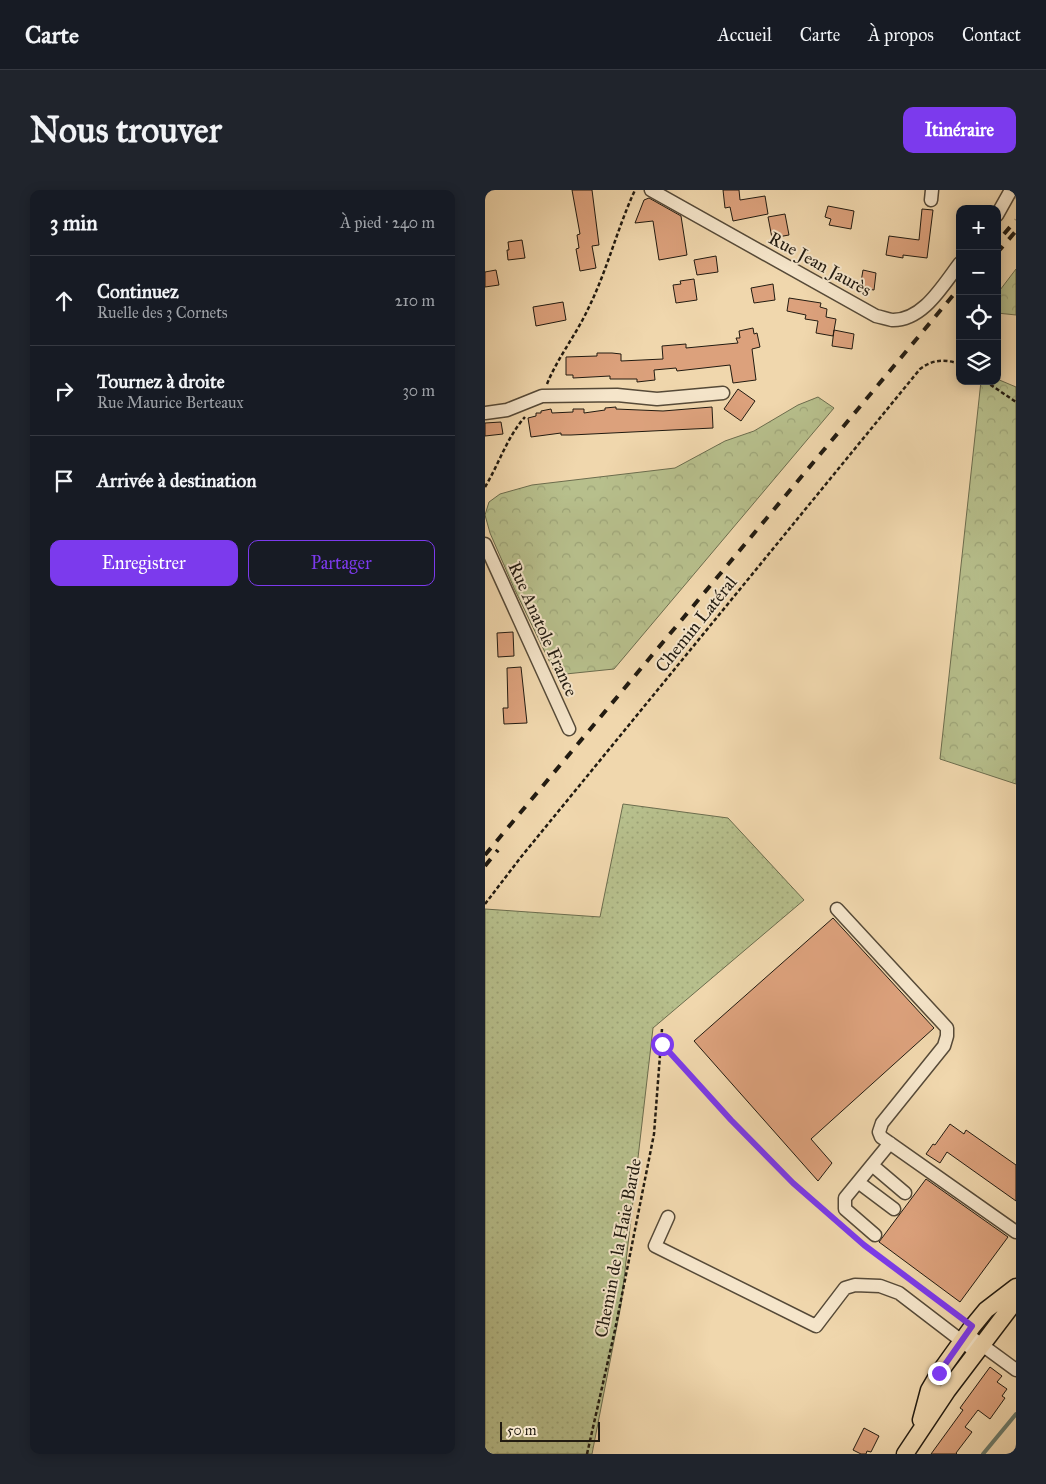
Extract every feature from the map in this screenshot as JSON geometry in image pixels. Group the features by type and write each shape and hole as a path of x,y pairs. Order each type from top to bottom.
{"main road":[{"path":"914,1439 929,1390 939,1373 986,1310 1016,1287"},
{"path":"905,1454 947,1391 1016,1300"}],"street":[{"name":"Rue Jean Jaurès","path":"651,190 876,316 892,320 907,317 918,312 933,297 956,268"},
{"path":"1001,208 1011,190"},
{"path":"485,413 507,410 542,396 617,395 657,399 723,393"},
{"name":"Rue Anatole France","path":"485,544 569,729"},
{"path":"837,909 947,1028 944,1046 882,1123 879,1132 881,1137 1016,1232"},
{"path":"875,1235 845,1209 845,1198 889,1143"},
{"path":"872,1165 905,1194"},
{"path":"858,1182 894,1209"},
{"path":"668,1216 655,1246 816,1326 845,1288 869,1284 879,1286 899,1293 967,1334 979,1348 1016,1370"}],"path":[{"path":"542,396 554,368 588,309 610,258 623,216 635,190"},
{"name":"Chemin Latéral","path":"485,904 521,857 920,369 929,362 949,361 956,363"},
{"path":"991,385 1016,402"},
{"path":"485,487 515,428 526,416"},
{"name":"Chemin de la Haie Barde","path":"587,1454 613,1339 654,1134 662,1029"},
{"path":"662,1044 731,1120 793,1183 967,1334"}],"green space":[{"path":"1016,269 1016,315 1001,313 1001,289"},
{"path":"1001,381 1016,387 1016,784 940,759 981,385 1001,385"},
{"path":"818,397 834,408 614,669 556,675 490,533 485,515 489,502 500,494 532,485 675,468 725,441 754,431 798,405"},
{"path":"623,804 728,818 804,900 653,1028 621,1305 592,1454 485,1454 485,909 600,917"}],"building":[{"path":"572,190 592,190 599,245 592,246 596,268 580,271 576,249 579,248 577,235 580,234"},
{"path":"723,190 739,190 740,200 765,196 768,214 733,221 730,207 725,208"},
{"path":"649,198 681,216 687,255 659,260 653,221 635,223 644,200"},
{"path":"828,206 854,211 851,229 829,225 831,219 825,217"},
{"path":"922,209 933,210 927,258 903,255 903,258 886,255 889,236 919,240"},
{"path":"785,214 789,235 772,238 768,217"},
{"path":"522,240 525,258 508,260 508,242"},
{"path":"716,256 718,272 697,275 694,260"},
{"path":"496,270 499,285 485,287 485,272"},
{"path":"863,270 876,273 874,290 860,288"},
{"path":"694,279 697,300 676,303 673,285 681,284 680,281"},
{"path":"773,284 775,300 754,303 751,288"},
{"path":"789,298 821,303 820,307 827,309 826,317 836,319 833,336 816,333 818,321 805,319 806,315 787,311"},
{"path":"563,302 566,320 536,326 533,307"},
{"path":"753,328 754,334 757,333 760,347 752,349 756,380 733,383 730,365 677,371 676,368 654,370 655,380 637,382 637,379 610,379 610,376 573,378 573,375 566,375 566,357 597,356 597,353 612,353 621,354 621,361 663,359 662,346 686,344 686,348 738,343 736,338 740,338 739,331"},
{"path":"834,330 854,334 852,349 832,346"},
{"path":"738,389 755,401 741,421 724,409"},
{"path":"616,407 616,409 663,411 712,407 713,428 571,435 561,435 561,433 531,437 528,418 536,416 536,413 541,413 541,411 551,409 552,413 573,412 573,409 584,409 584,413"},
{"path":"501,422 503,434 485,436 485,423"},
{"path":"513,632 514,656 498,657 497,633"},
{"path":"521,667 527,723 504,724 503,708 508,708 507,668"},
{"path":"833,918 934,1028 811,1139 832,1163 818,1181 694,1041"},
{"path":"950,1124 964,1134 966,1130 1016,1165 1016,1201 947,1152 940,1163 926,1154"},
{"path":"926,1179 1008,1237 960,1302 879,1242"},
{"path":"990,1367 1002,1376 997,1382 1007,1389 1002,1396 1005,1398 990,1419 978,1410 965,1427 972,1432 957,1454 931,1454 963,1410 960,1408"},
{"path":"864,1428 879,1436 871,1452 867,1451 866,1454 861,1454 853,1450"}],"waterway":[{"path":"983,1454 1016,1414"}],"railway":[{"path":"1004,234 1016,220"},
{"path":"1000,250 1016,231"},
{"path":"485,855 956,292"},
{"path":"485,866 498,850"}],"route":[{"path":"662,1044 731,1120 793,1183 864,1245 972,1326 939,1373"}]}
